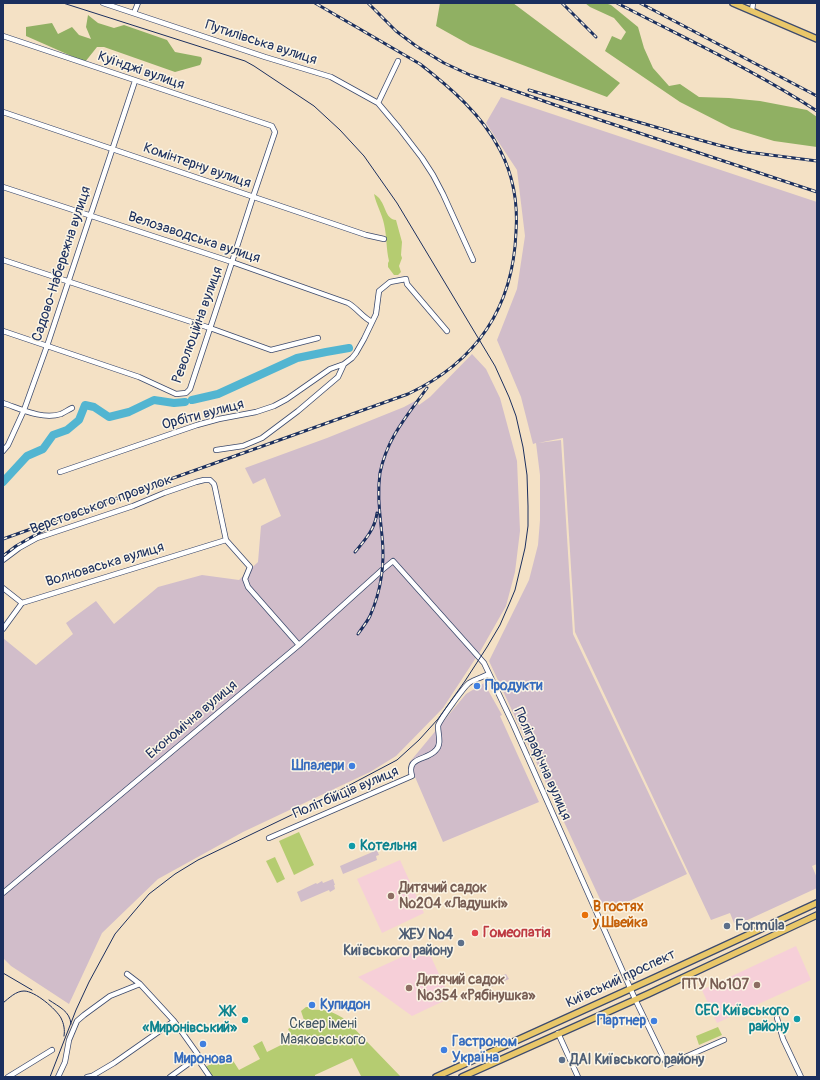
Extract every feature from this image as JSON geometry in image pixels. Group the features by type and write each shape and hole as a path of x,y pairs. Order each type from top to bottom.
{"main road":[{"path":"733,3 817,39"},
{"name":"Київський проспект","path":"436,1077 817,903"},
{"name":"Київський проспект","path":"462,1077 817,915"}],"street":[{"name":"Путилівська вулиця","path":"102,3 265,57 331,77 378,103 413,146 433,175 473,260"},
{"path":"134,13 138,3"},
{"path":"752,11 753,3"},
{"name":"Куїнджі вулиця","path":"3,36 272,126"},
{"path":"378,103 398,61"},
{"name":"Садово-Набережна вулиця","path":"3,451 8,445 24,410 47,346 135,81"},
{"name":"Комінтерну вулиця","path":"3,112 366,235 384,238"},
{"name":"Революційна вулиця","path":"3,331 139,378 176,394 186,393 190,389 275,132 272,126"},
{"name":"Велозаводська вулиця","path":"3,187 232,262 348,303 372,322"},
{"path":"3,260 210,328 271,350 318,338"},
{"path":"216,450 243,446 262,438 298,412 338,377 344,364 356,353 364,339 376,314 380,291 390,282 406,279 407,284 447,331"},
{"name":"Орбіти вулиця","path":"60,472 197,425 218,419 256,412 274,406 287,399 330,369 344,364"},
{"path":"3,403 47,416 60,414 72,408"},
{"name":"Верстовського провулок","path":"3,560 19,548 37,538 133,506 177,488 204,480 210,480 214,484 226,540"},
{"path":"226,540 250,566 245,579 248,587 299,645"},
{"name":"Волноваська вулиця","path":"22,603 226,540"},
{"name":"Економічна вулиця","path":"3,893 299,645 382,570 394,561"},
{"name":"Поліграфічна вулиця","path":"394,561 484,663 513,724 635,999 667,1065 724,1040"},
{"path":"3,588 22,603 3,629"},
{"name":"Політбійців вулиця","path":"269,838 412,776 410,769 414,762 436,751 438,748 438,724 452,704 467,685 489,674"},
{"path":"127,974 140,984 174,1021 199,1056 201,1064 210,1077"},
{"path":"58,1077 65,1062 69,1040 77,1022 110,996 140,984"},
{"path":"777,1018 783,1039 801,1077"},
{"path":"87,1077 92,1076 114,1063 174,1021"},
{"path":"558,1033 578,1077"},
{"path":"8,1077 52,1050"},
{"path":"170,1077 199,1056"}],"shaded area":[{"path":"501,97 817,202 817,864 812,866 817,878 817,888 741,923 734,923 730,913 711,920 575,632 563,438 538,443 561,440 573,634 687,874 606,912 489,661 529,580 538,545 540,520 540,475 536,443 533,444 521,397 497,340 517,289 525,236 517,170 486,123"},
{"path":"472,354 486,369 500,398 517,461 520,531 515,572 506,606 481,650 443,708 396,756 370,772 243,832 158,879 102,933 69,1004 11,966 3,958 3,638 36,665 73,634 66,623 96,601 114,624 158,587 202,575 239,580 258,562 261,526 281,516 265,478 253,484 245,468 327,438 404,407 415,401 419,405 430,397"},
{"path":"484,683 502,715 500,716 539,802 443,842 409,763 466,694"},
{"path":"377,850 379,855 376,856 377,860 343,874 340,866"},
{"name":"Дитячий садок №204 «Ладушкі»","path":"400,860 424,913 382,933 357,879"},
{"path":"333,879 335,889 330,892 329,890 301,902 297,892 316,883 317,884 322,881 323,883"},
{"name":"Дитячий садок №354 «Рябінушка»","path":"426,946 450,998 412,1016 358,977"},
{"name":"ПТУ №107","path":"796,946 811,980 717,1023 702,990"},
{"path":"506,974 509,979 489,988 487,982"}],"green space":[{"path":"440,3 513,3 620,83 607,97 470,45 436,26"},
{"path":"585,3 605,3 611,5 638,27 644,48 653,68 669,86 680,84 699,97 760,101 807,110 817,117 817,147 774,141 731,128 680,102 605,51 612,36 621,40 626,32 614,18 590,7"},
{"path":"88,15 98,23 114,28 124,25 167,40 175,52 201,57 201,63 200,65 175,72 104,47 97,47 85,62 26,36 26,27 52,23 58,34 72,27 79,35 91,39 86,27"},
{"path":"374,194 380,199 390,218 396,220 402,242 402,258 399,266 401,272 398,275 394,275 388,267 389,261 385,229"},
{"path":"299,832 314,865 294,875 279,841"},
{"path":"275,857 285,879 277,883 266,861"},
{"name":"Сквер імені Маяковського","path":"306,1007 311,1007 312,1010 330,1012 346,1020 401,1077 359,1077 361,1076 352,1058 315,1075 315,1077 211,1077 205,1067 226,1057 230,1056 239,1070 260,1059 253,1046 262,1041 267,1052 293,1039 288,1029 304,1020 301,1011"},
{"path":"718,1027 722,1035 699,1045 696,1036"}],"waterway":[{"path":"192,400 218,394 297,358 349,348"},
{"path":"3,482 27,456 43,449 53,435 67,430 79,420 85,405 94,407 109,417 129,412 154,400 174,403 185,402"}],"tram line":[{"path":"50,1077 76,1010 89,982 115,934 149,894 175,874 198,860 308,807 397,760 419,740 438,719 465,681 500,625 515,590 525,548 528,526 527,475 523,447 516,416 509,397 495,366 397,203 364,156 340,130 314,106 245,61 63,3"},
{"path":"3,973 32,990"},
{"path":"3,1003 21,991 34,994 45,1001 61,1018 64,1025 64,1036"},
{"path":"49,1000 60,1007 69,1016 71,1024"}],"railway":[{"path":"3,539 408,394 432,381 453,366 471,349 486,330 498,308 507,285 513,259 516,232 514,190 505,160 500,150 493,137 475,114 432,73 420,64 315,3"},
{"path":"368,3 396,31 416,46 444,63 470,75 555,105 817,192"},
{"path":"562,3 596,37"},
{"path":"617,3 744,68 817,111"},
{"path":"640,3 817,96"},
{"path":"529,90 669,131"},
{"path":"664,130 747,152 817,161"},
{"path":"358,634 370,616 377,597 381,577 383,546 379,489 383,460 387,449 405,418 427,388"},
{"path":"355,552 372,529 377,513"},
{"path":"3,556 16,546 44,530"}],"place":[{"name":"Продукти","path":"477,686"},
{"name":"Шпалери","path":"352,766"},
{"name":"Котельня","path":"352,846"},
{"name":"Дитячий садок №204 «Ладушкі»","path":"391,896"},
{"name":"В гостях у Швейка","path":"585,915"},
{"name":"Formula","path":"727,926"},
{"name":"Гомеопатія","path":"475,933"},
{"name":"ЖЕУ №4 Київського району","path":"461,943"},
{"name":"ПТУ №107","path":"757,985"},
{"name":"Дитячий садок №354 «Рябінушка»","path":"409,988"},
{"name":"Купидон","path":"312,1005"},
{"name":"СЕС Київського району","path":"797,1019"},
{"name":"ЖК «Миронівський»","path":"245,1020"},
{"name":"Партнер","path":"654,1021"},
{"name":"Миронова","path":"203,1044"},
{"name":"Гастроном Україна","path":"444,1050"},
{"name":"ДАІ Київського району","path":"562,1060"}]}
